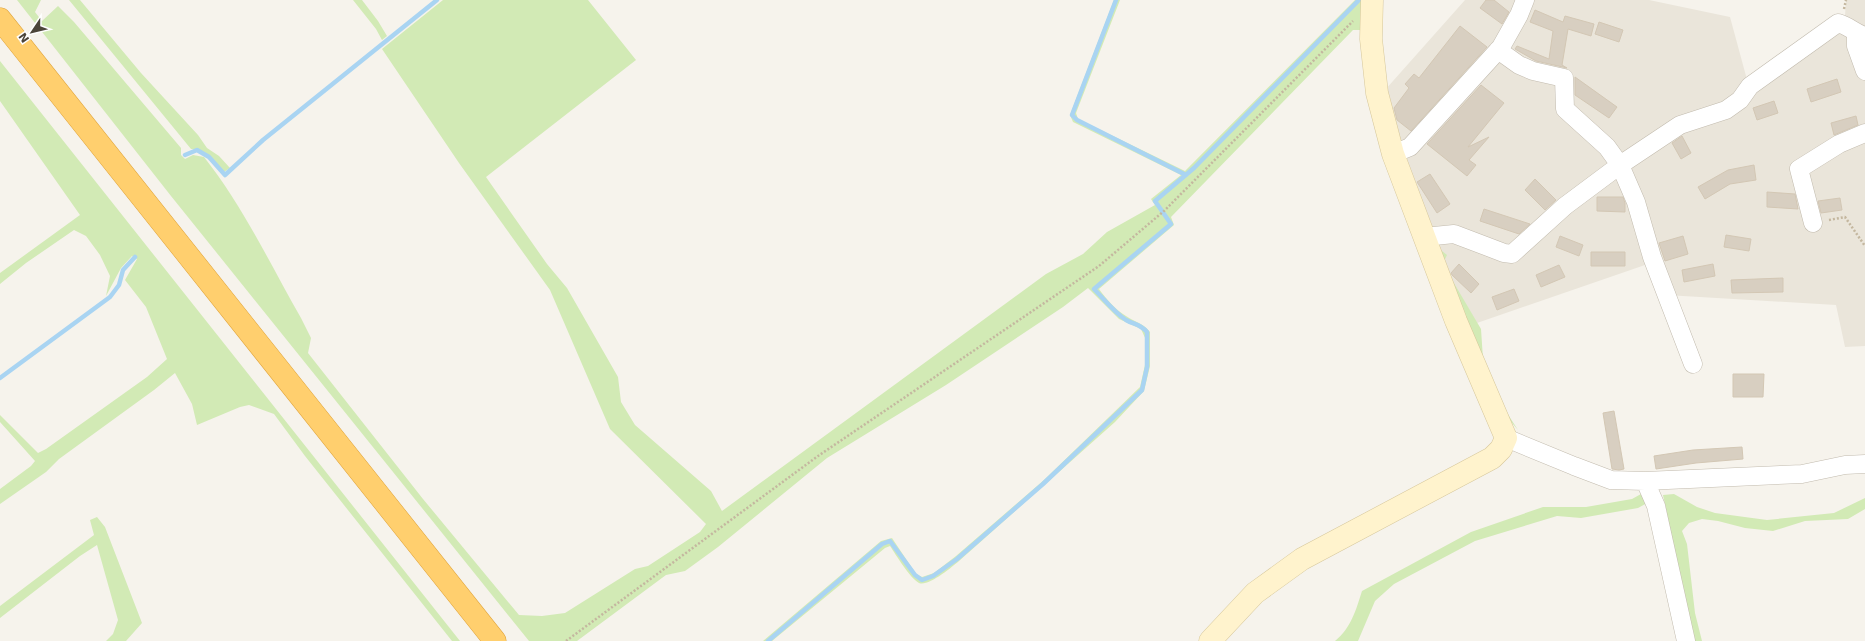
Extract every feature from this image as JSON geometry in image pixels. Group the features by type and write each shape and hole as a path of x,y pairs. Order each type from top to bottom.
{"highway":[{"path":"0,19 495,641"}],"street":[{"path":"1394,154 1410,147 1498,50 1519,15 1525,0"},
{"path":"1372,3 1371,39 1378,93 1394,154 1456,321 1506,438 1611,480 1645,481 1802,474 1845,465 1865,464"},
{"path":"1424,237 1454,234 1504,253 1512,254 1565,206 1620,165 1680,125 1726,110 1740,100 1750,86 1838,23 1848,26 1861,35 1856,46 1865,72"},
{"path":"1498,50 1519,65 1533,71 1564,78 1565,109 1607,147 1620,165 1636,202 1652,257 1694,364"},
{"path":"1813,223 1799,168 1839,144 1865,133"},
{"path":"1210,641 1255,593 1276,576 1302,559 1492,458 1501,449 1506,438"},
{"path":"1645,481 1656,506 1686,641"}],"path":[{"path":"566,641 818,456 1099,266 1162,212 1372,3"},
{"path":"1813,223 1845,217 1865,246"}],"shaded area":[{"path":"1465,0 1649,0 1730,17 1749,87 1845,16 1846,0 1865,0 1865,346 1845,347 1836,305 1666,295 1645,265 1477,323 1444,268 1389,135 1385,90"}],"green space":[{"path":"17,0 41,0 35,12 42,21 58,6 74,22 181,148 181,155 185,159 193,155 204,157 244,215 301,318 311,338 308,353 423,499 519,615 542,616 565,613 635,569 648,566 700,532 706,524 610,429 550,290 459,163 382,49 443,0 588,0 636,60 486,177 547,264 567,288 618,377 621,402 635,425 711,491 722,511 1046,274 1083,254 1107,232 1155,205 1151,199 1181,175 1073,122 1070,115 1114,0 1120,0 1076,113 1078,119 1185,171 1355,0 1364,0 1363,30 1353,30 1171,217 1174,225 1099,289 1119,311 1142,324 1150,332 1150,366 1144,391 1115,422 951,568 928,582 919,583 907,571 890,546 885,548 772,641 763,641 881,541 892,538 916,574 922,577 934,573 956,556 1044,480 1140,387 1145,365 1146,340 1141,329 1119,319 1088,288 1063,307 946,385 827,458 718,547 685,571 666,575 577,641 529,641 171,196"},
{"path":"69,0 80,0 141,73 198,135 207,148 219,156 230,168 224,172 202,151 191,149"},
{"path":"353,0 362,0 387,36 382,40 376,29"},
{"path":"0,61 460,641 452,641 305,456 274,414 249,405 240,407 197,425 192,404 175,373 59,459 46,472 0,504 0,489 31,466 35,461 0,422 0,415 38,453 46,449 147,377 167,359 146,307 125,280 137,259 132,256 121,268 106,296 110,276 100,255 86,236 74,230 26,263 0,284 0,273 80,215 0,101"},
{"path":"1442,251 1447,255 1444,261 1448,273 1481,329 1483,359 1507,413 1518,430 1507,417 1440,256"},
{"path":"1641,494 1649,502 1638,508 1581,518 1557,516 1475,541 1394,584 1375,601 1358,641 1335,641 1341,636 1349,624 1362,591 1471,532 1543,507 1586,507 1632,499"},
{"path":"1674,494 1697,507 1715,513 1767,520 1834,513 1865,498 1865,509 1848,519 1805,521 1773,531 1745,528 1718,521 1702,519 1689,523 1682,531 1687,544 1695,613 1702,641 1694,641 1663,495"},
{"path":"97,517 105,527 142,623 126,641 106,641 113,634 118,620 97,545 80,556 0,618 0,606 94,535 90,520"}],"building":[{"path":"1486,0 1494,0 1509,12 1502,24 1480,8"},
{"path":"1535,10 1563,22 1565,16 1594,24 1591,36 1568,29 1562,65 1567,68 1536,61 1515,49 1517,46 1549,59 1553,31 1530,22"},
{"path":"1599,22 1623,30 1619,42 1595,34"},
{"path":"1460,26 1487,47 1411,131 1397,120 1394,108 1409,88 1405,84 1414,74 1419,78"},
{"path":"1575,77 1617,107 1609,118 1575,95"},
{"path":"1837,79 1841,92 1811,102 1807,89"},
{"path":"1481,85 1504,103 1468,147 1489,137 1469,160 1476,165 1467,176 1427,144"},
{"path":"1774,101 1778,113 1757,120 1753,108"},
{"path":"1856,116 1858,125 1834,135 1831,123"},
{"path":"1682,136 1691,153 1681,159 1672,143"},
{"path":"1754,165 1756,180 1730,184 1705,199 1698,187 1728,170"},
{"path":"1430,174 1450,204 1437,213 1417,182"},
{"path":"1535,179 1556,200 1545,210 1525,190"},
{"path":"1767,192 1795,194 1798,209 1767,207"},
{"path":"1597,197 1623,197 1625,212 1597,211"},
{"path":"1840,198 1842,210 1821,213 1818,201"},
{"path":"1484,209 1530,224 1519,234 1480,221"},
{"path":"1726,235 1751,239 1749,251 1724,247"},
{"path":"1560,236 1583,245 1579,256 1556,247"},
{"path":"1683,236 1688,254 1665,261 1659,243"},
{"path":"1591,252 1625,252 1625,266 1591,266"},
{"path":"1459,264 1479,284 1471,293 1451,273"},
{"path":"1713,264 1715,276 1684,282 1682,270"},
{"path":"1559,265 1565,277 1541,287 1536,275"},
{"path":"1783,278 1783,292 1732,293 1731,280"},
{"path":"1514,289 1519,301 1497,310 1492,297"},
{"path":"1733,374 1764,374 1763,397 1733,397"},
{"path":"1614,411 1624,469 1619,470 1612,469 1603,413"},
{"path":"1742,447 1743,459 1696,463 1656,469 1654,456 1693,450"}],"waterway":[{"path":"185,155 197,150 209,157 225,175 263,140 437,0"},
{"path":"1116,0 1072,115 1077,120 1186,175"},
{"path":"768,641 882,544 890,541 915,575 922,580 933,576 957,559 1043,484 1142,390 1147,367 1147,332 1140,326 1122,317 1094,289 1171,224 1155,201 1194,168 1359,0"},
{"path":"0,378 110,297 119,285 123,270 135,257"}]}
